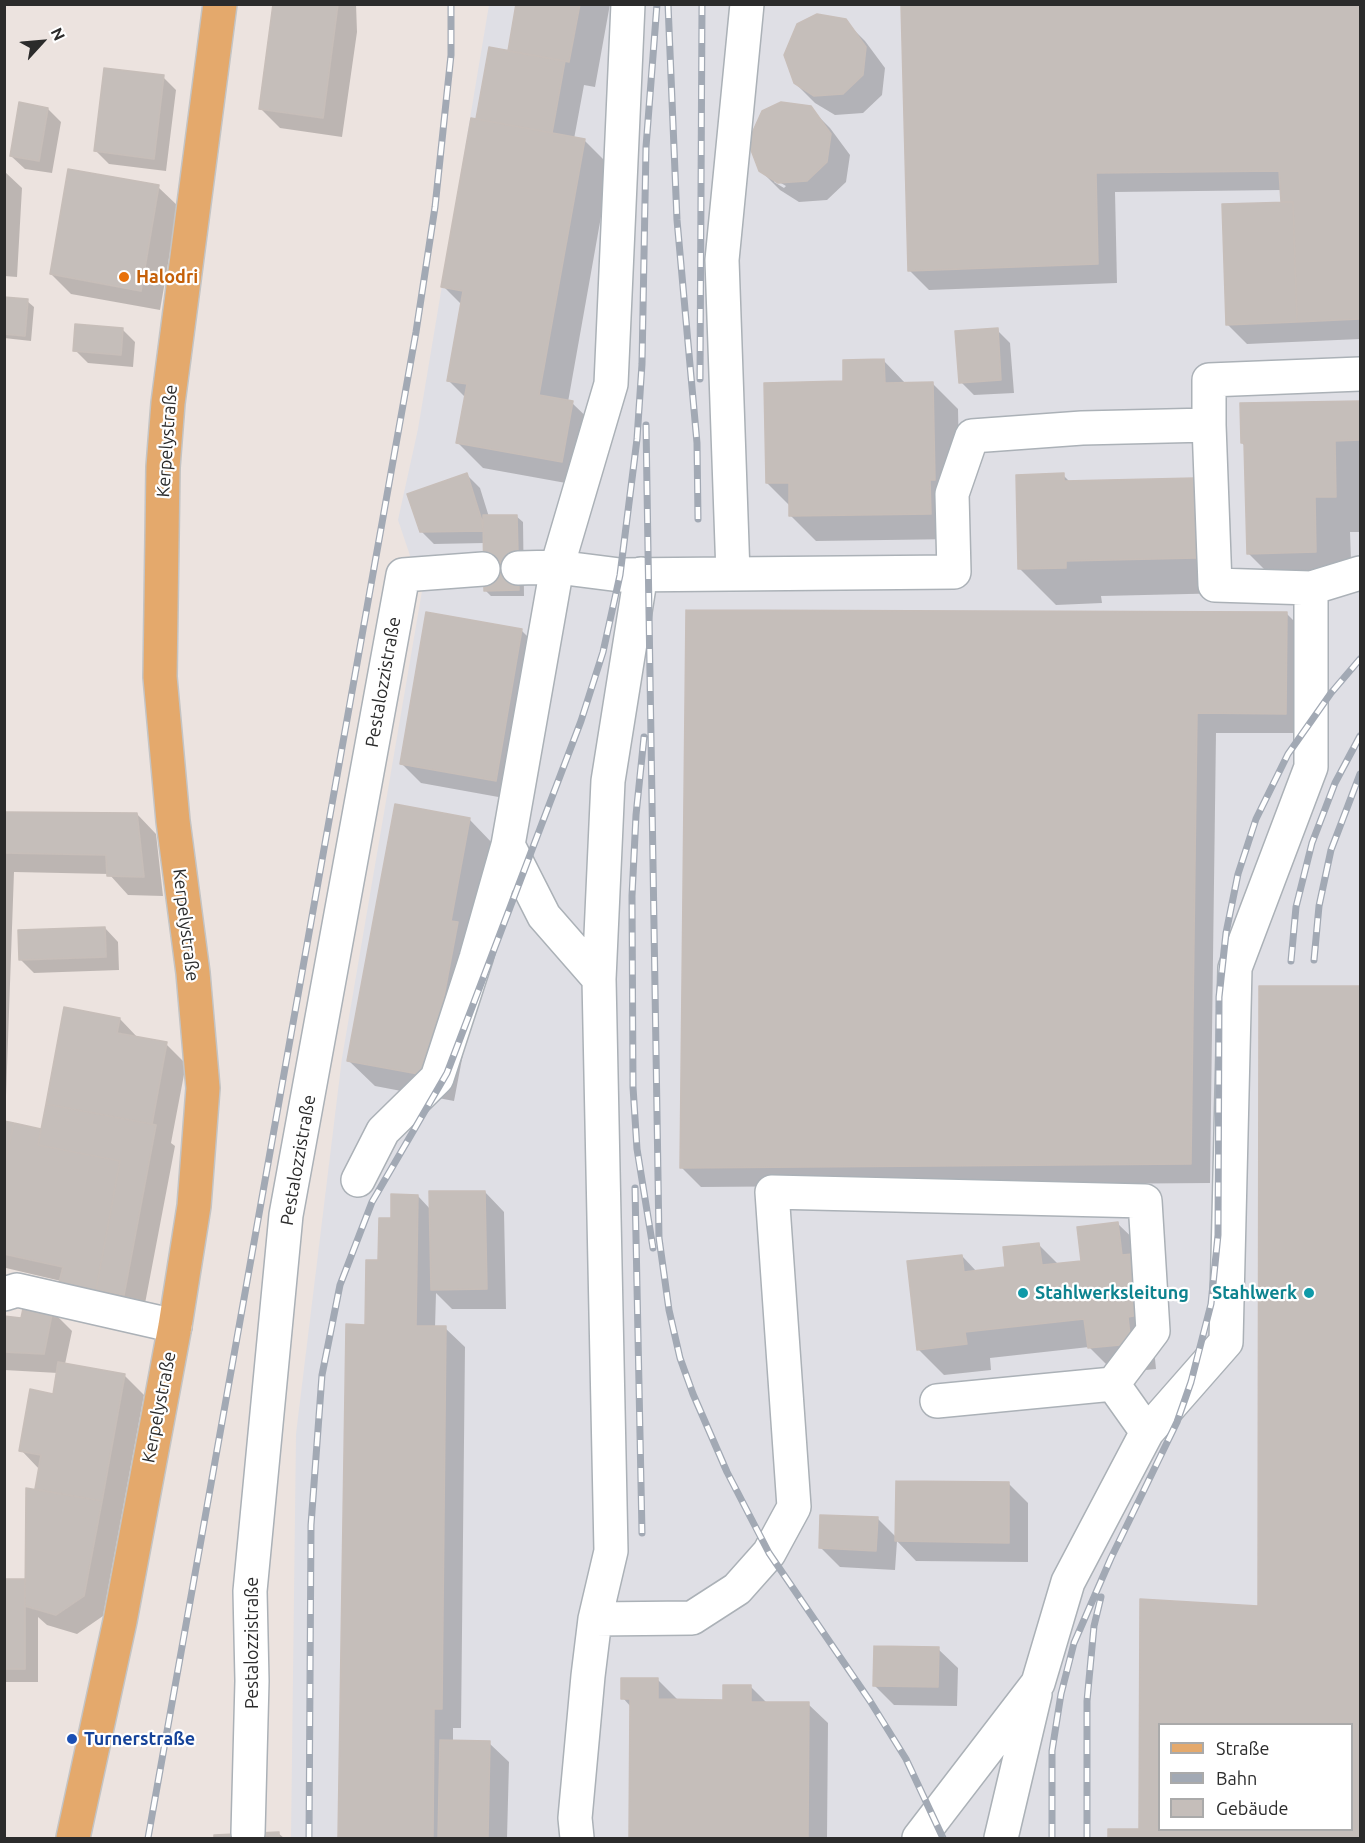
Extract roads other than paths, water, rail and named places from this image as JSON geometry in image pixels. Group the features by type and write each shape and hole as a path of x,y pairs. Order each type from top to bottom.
{"main road":[{"name":"Kerpelystraße","path":"73,1839 120,1621 175,1326 194,1206 203,1088 193,973 173,821 160,677 163,467 168,403 220,4"}],"lane":[{"path":"358,1180 383,1131 437,1078 476,958 508,845 557,567 611,384 628,4"},
{"path":"733,574 722,260 747,4"},
{"path":"1360,374 1209,380 1215,585 1311,588 1360,573"},
{"path":"518,568 557,567 641,574 954,572 952,494 972,436 1082,428 1209,425"},
{"name":"Pestalozzistraße","path":"248,1833 252,1681 250,1591 286,1215 392,633 403,574 483,569"},
{"path":"577,1839 575,1818 595,1619 611,1551 599,979 608,781 641,574"},
{"path":"1001,1839 1038,1683 1068,1582 1147,1432 1226,1342 1234,968 1311,767 1311,588"},
{"path":"508,845 544,916 599,979"},
{"path":"595,1619 692,1618 737,1588 769,1554 794,1507 772,1192 1145,1201 1153,1331 1113,1384 937,1401"},
{"path":"4,1294 17,1290 175,1326"},
{"path":"1113,1384 1147,1432"},
{"path":"919,1839 1038,1683"}],"railway":[{"path":"148,1838 416,332 435,207 451,55 451,4"},
{"path":"309,1838 311,1525 322,1375 340,1285 372,1202 447,1073 581,721 603,652 620,575 637,439 642,364 646,147 657,4"},
{"path":"668,4 677,220 697,443 698,519"},
{"path":"700,379 702,4"},
{"path":"646,425 659,1238 669,1310 680,1358 693,1394 727,1472 769,1553 870,1701 906,1759 943,1838"},
{"path":"1052,1838 1052,1751 1061,1694 1074,1643 1111,1558 1177,1422 1191,1382 1211,1304 1218,1235 1219,997 1226,933 1238,874 1256,819 1288,754 1331,693 1360,659"},
{"path":"1291,961 1296,907 1312,843 1335,783 1360,736"},
{"path":"644,737 636,815 632,896 633,1087 637,1149 653,1248"},
{"path":"1314,960 1319,906 1331,850 1360,774"},
{"path":"635,1188 642,1533"},
{"path":"1087,1838 1087,1701 1094,1626 1101,1597"}],"place":[{"name":"Halodri","path":"124,277"},
{"name":"Stahlwerksleitung","path":"1023,1293"},
{"name":"Stahlwerk","path":"1309,1293"},
{"name":"Turnerstraße","path":"72,1739"}]}
